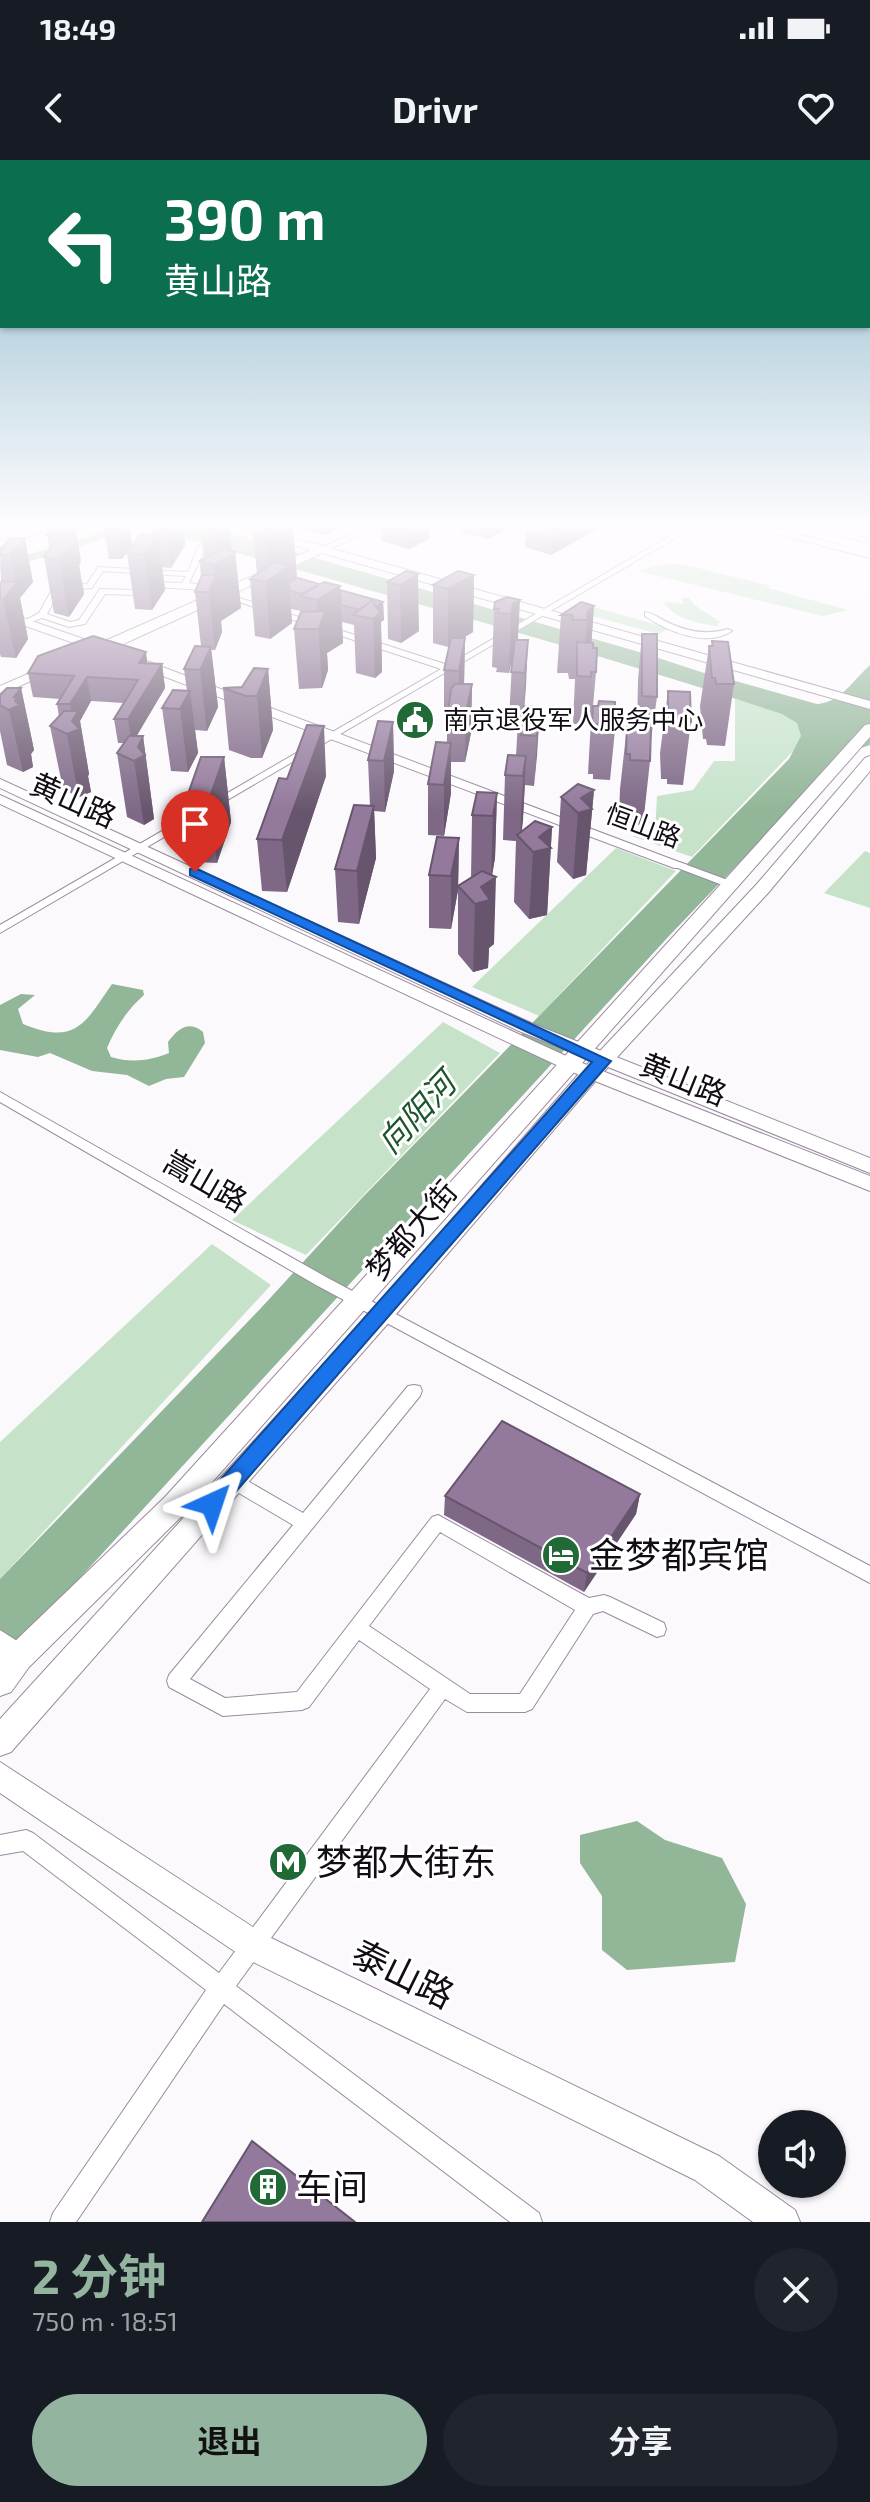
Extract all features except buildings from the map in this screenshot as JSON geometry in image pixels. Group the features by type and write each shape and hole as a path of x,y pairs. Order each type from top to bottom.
{"main road":[{"name":"恒山路","path":"15,619 100,648 679,865"},
{"path":"0,691 167,619"},
{"path":"567,619 870,705"},
{"name":"梦都大街","path":"0,1741 383,1314 729,884 866,732"},
{"name":"梦都大街","path":"0,1682 10,1649 175,1505 359,1301 587,1063 762,889 870,761"},
{"name":"黄山路","path":"0,783 141,846 520,1034"},
{"name":"黄山路","path":"0,799 520,1034 870,1184"},
{"name":"黄山路","path":"587,1063 870,1166"},
{"name":"泰山路","path":"0,1776 254,1946 707,2168 783,2222"}],"street":[{"path":"24,623 32,619"},
{"path":"53,619 69,625 84,619"},
{"path":"304,619 448,668"},
{"path":"0,930 531,619"},
{"path":"658,619 670,626 701,634 720,637 728,631"},
{"path":"678,651 701,634"},
{"name":"恒山路","path":"679,865 729,884"},
{"name":"嵩山路","path":"0,1096 321,1281 870,1575"},
{"path":"414,1391 176,1681 223,1707 302,1701 438,1522 587,1607 604,1603 657,1629"},
{"path":"233,1481 306,1524"},
{"path":"357,1628 467,1703 525,1703 587,1607"},
{"path":"62,2222 222,1987 443,1687"},
{"path":"0,1845 26,1840 530,2222"}],"shaded area":[{"path":"471,619 526,619 802,705 834,699 870,665 870,745 843,754 669,936 0,1665 0,1579 261,1308 360,1200 789,759 801,736 797,723 782,714"},
{"path":"604,619 637,619 669,628 659,634"},
{"path":"688,619 715,619 721,623 717,623 719,627"},
{"path":"735,699 806,715 816,727 692,857 632,836 655,834 657,796 693,790 714,761 735,761"},
{"path":"616,848 676,871 539,1016 472,987"},
{"path":"865,851 870,853 870,908 824,893"},
{"path":"112,984 143,990 144,995 114,1033 107,1048 111,1057 140,1060 169,1053 168,1042 180,1030 188,1026 198,1028 203,1032 205,1043 184,1077 166,1079 149,1086 127,1075 92,1071 50,1053 38,1057 0,1050 0,1005 21,994 35,995 18,1009 23,1024 55,1033 67,1031 86,1020"},
{"path":"443,1022 500,1053 306,1255 232,1220"},
{"path":"212,1244 271,1285 0,1579 0,1442"},
{"path":"637,1821 665,1840 722,1858 746,1904 735,1962 627,1970 602,1950 602,1896 580,1863 580,1835"}],"waterway":[{"path":"721,681 870,724"}],"place":[{"name":"南京退役军人服务中心","path":"415,720"},
{"name":"金梦都宾馆","path":"561,1555"},
{"name":"梦都大街东","path":"288,1862"},
{"name":"车间","path":"268,2187"}],"route":[{"path":"195,872 602,1061 383,1314 212,1504"}],"water label":[{"name":"向阳河","path":"417,1113"}]}
